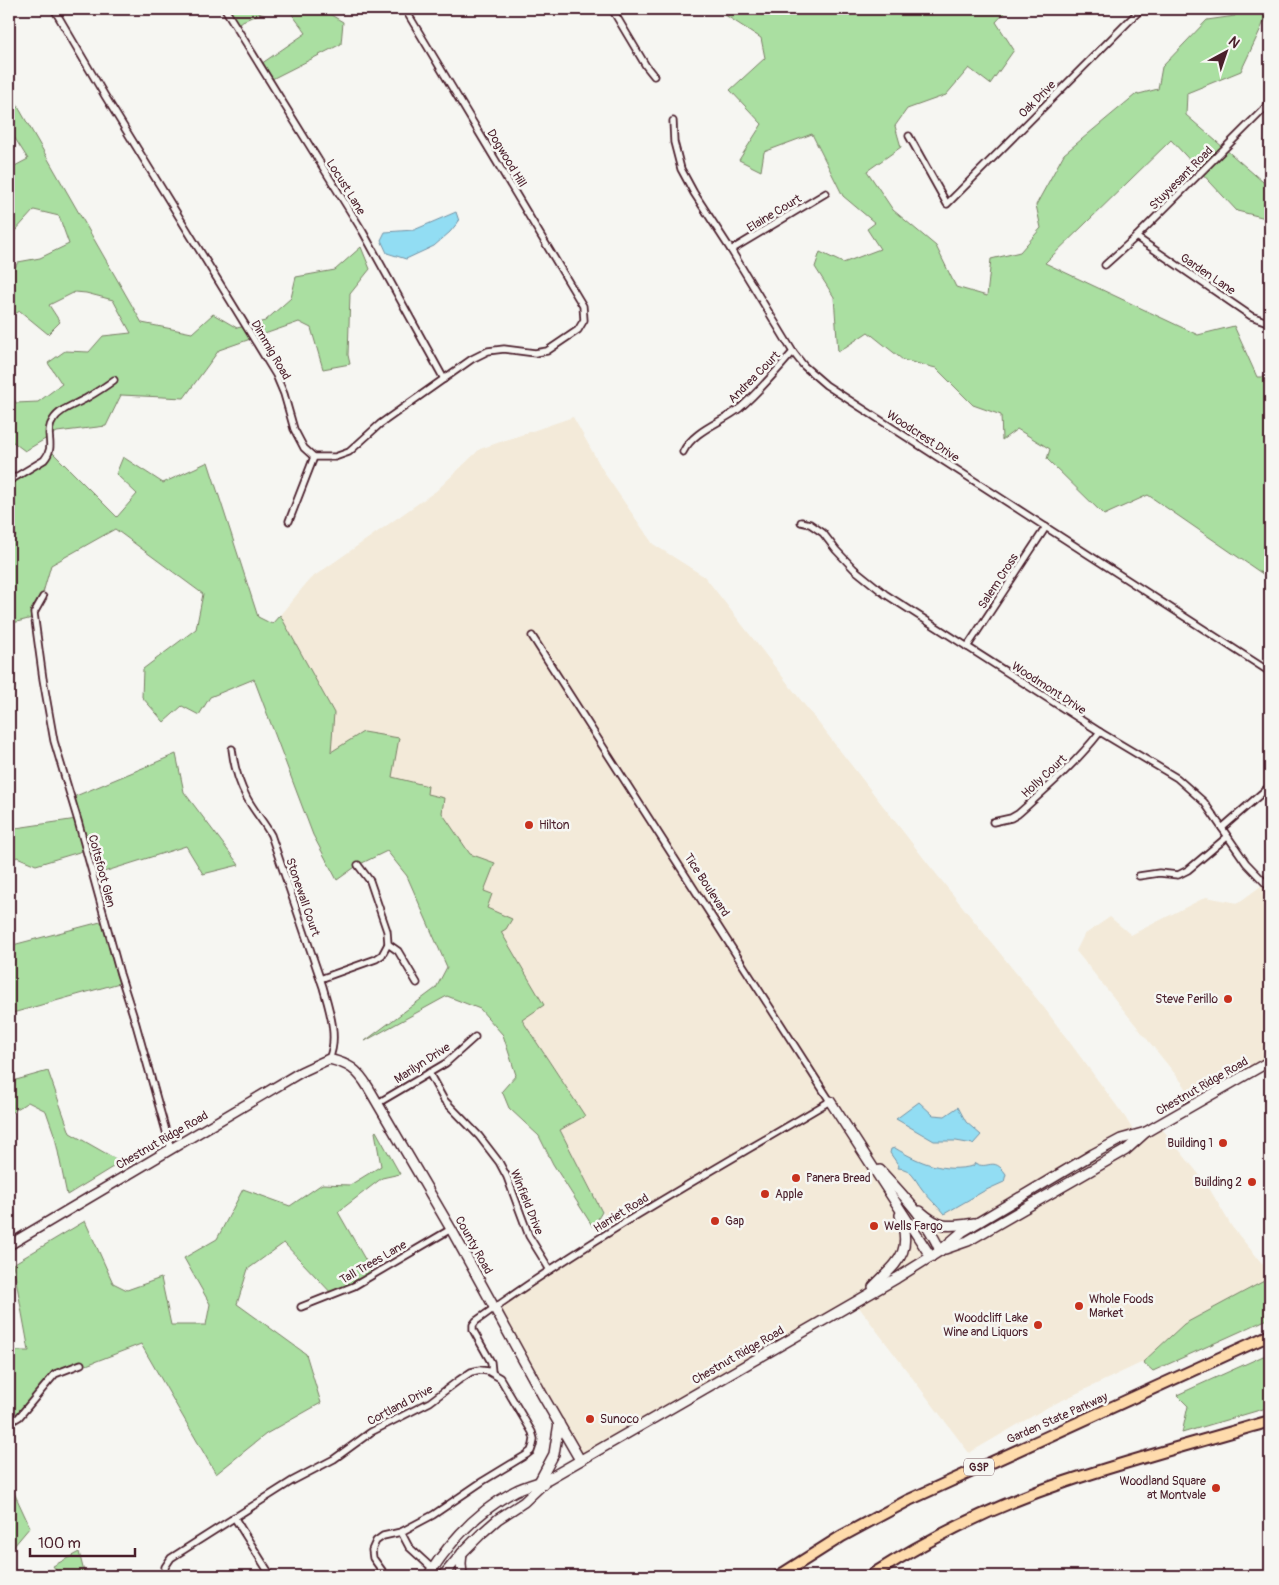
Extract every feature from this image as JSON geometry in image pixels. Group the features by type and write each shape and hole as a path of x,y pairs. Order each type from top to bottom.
{"highway":[{"name":"Garden State Parkway","path":"779,1576 842,1536 909,1500 1270,1335"},
{"path":"870,1576 951,1530 1029,1495 1101,1470 1270,1422"}],"main road":[{"name":"Chestnut Ridge Road","path":"9,1246 301,1072 329,1059"},
{"name":"County Road","path":"329,1059 345,1063 358,1072 378,1103 451,1228 580,1460"},
{"name":"Chestnut Ridge Road","path":"940,1251 968,1242 1126,1150 1146,1132 1270,1061"},
{"name":"Tice Boulevard","path":"830,1101 931,1257"},
{"name":"Chestnut Ridge Road","path":"430,1572 455,1539 478,1517 517,1490 544,1480 580,1460 931,1257 962,1232 1106,1146 1121,1139 1146,1132"},
{"name":"Tice Boulevard","path":"859,1147 907,1200 930,1232 940,1251"},
{"path":"907,1200 940,1225 952,1227 979,1222"},
{"path":"865,1295 898,1261 904,1249 905,1231 896,1203"},
{"path":"544,1480 554,1454 559,1423"},
{"name":"Chestnut Ridge Road","path":"442,1576 489,1527 524,1502 544,1480"},
{"path":"462,1553 462,1576"},
{"path":"430,1572 442,1576"}],"street":[{"name":"Dimmig Road","path":"54,9 276,375 298,438 304,448 314,457"},
{"name":"Locust Lane","path":"225,9 363,232 444,378"},
{"name":"Dogwood Hill","path":"405,9 583,306 584,320 578,330 547,351 535,353 504,349 488,351 472,359 444,378"},
{"path":"612,9 654,76"},
{"name":"Oak Drive","path":"909,136 947,204 1141,9"},
{"name":"Stuyvesant Road","path":"1105,265 1136,237 1270,103"},
{"name":"Woodcrest Drive","path":"673,122 674,142 681,169 694,194 731,250 793,352 804,366 826,385 1270,672"},
{"name":"Elaine Court","path":"731,250 826,193"},
{"name":"Garden Lane","path":"1136,237 1251,316 1270,323"},
{"name":"Andrea Court","path":"683,452 696,436 748,401 793,352"},
{"path":"289,521 314,457 335,457 349,452 380,424 444,378"},
{"path":"9,481 44,460 48,455 50,450 48,432 52,420 62,411 84,400 114,380"},
{"name":"Woodmont Drive","path":"801,522 810,524 824,533 836,550 874,586 1100,732 1177,778 1204,802 1246,863 1270,888"},
{"name":"Salem Cross","path":"967,647 1046,527"},
{"name":"Coltsfoot Glen","path":"43,597 34,613 54,741 171,1149"},
{"name":"Tice Boulevard","path":"532,636 830,1101"},
{"name":"Holly Court","path":"993,822 1011,818 1018,814 1071,765 1100,732"},
{"name":"Stonewall Court","path":"232,749 241,785 247,798 271,835 320,979 332,1026 334,1046 329,1059"},
{"path":"1222,828 1270,786"},
{"path":"1139,876 1159,873 1178,875 1188,870 1227,837"},
{"path":"320,979 376,959 382,955 388,944 387,931 370,881 358,865"},
{"path":"388,944 398,951 417,982"},
{"name":"Marilyn Drive","path":"378,1103 452,1058 475,1036"},
{"name":"Winfield Drive","path":"429,1073 444,1100 480,1136 499,1162 507,1177 529,1236 550,1270"},
{"name":"Harriet Road","path":"492,1372 491,1362 472,1328 476,1321 550,1270 644,1210 830,1101"},
{"name":"Tall Trees Lane","path":"301,1307 354,1286 451,1228"},
{"path":"9,1423 19,1417 56,1374 81,1364"},
{"name":"Cortland Drive","path":"165,1576 165,1567 171,1558 292,1481 334,1459 370,1432 430,1402 468,1374 480,1370 492,1372"},
{"path":"386,1576 374,1562 372,1554 376,1541 383,1536 400,1532 440,1511 531,1451 534,1439 532,1432 503,1382 492,1372"},
{"path":"234,1517 271,1576"},
{"path":"400,1532 409,1548 430,1572"}],"shaded area":[{"path":"573,417 605,474 653,544 705,577 929,865 1045,1009 1125,1117 1137,1137 1159,1125 1206,1183 1232,1227 1270,1273 1270,1280 1266,1280 1184,1324 1143,1362 1048,1407 969,1453 855,1302 580,1460 495,1307 612,1230 560,1130 585,1116 522,1020 447,967 407,876 387,851 358,865 337,880 326,808 334,713 280,615 310,579 436,491 480,449"},
{"path":"1270,877 1270,1061 1195,1104 1184,1085 1076,951 1084,935 1110,917 1131,935 1206,897 1238,903 1265,883"}],"green space":[{"path":"227,9 270,9 236,24"},
{"path":"288,9 321,9 343,22 341,44 270,80 258,66 306,33"},
{"path":"719,9 1008,9 996,22 1014,50 990,84 969,68 946,95 907,109 895,126 901,147 867,171 893,210 936,246 956,287 987,296 991,259 1020,252 1041,228 1036,205 1064,154 1135,95 1158,89 1162,67 1207,20 1235,16 1236,9 1270,9 1241,71 1187,93 1186,115 1270,188 1270,219 1237,211 1171,140 1045,263 1198,335 1234,326 1257,377 1270,377 1270,579 1148,495 1104,515 1047,459 1050,449 1017,429 1002,440 1001,415 973,405 936,368 903,360 868,332 838,352 834,297 815,267 820,252 843,263 880,249 867,229 875,223 843,196 812,134 764,152 761,171 739,160 762,124 730,90 765,58 761,38 722,13"},
{"path":"9,91 142,323 192,333 213,314 237,328 265,321 291,298 296,277 335,270 361,247 370,269 350,294 348,355 350,364 323,369 311,328 299,322 219,350 184,398 121,395 106,426 57,432 25,451 9,439 9,390 16,403 38,402 62,384 48,363 65,351 89,352 103,336 131,333 113,300 86,293 75,292 49,305 60,322 48,334 20,311 9,317 9,279 18,262 40,258 69,244 59,216 34,210 15,231 9,232 9,169 28,159 9,129"},
{"path":"52,452 117,517 137,494 116,474 123,457 163,483 208,462 258,617 272,624 280,615 334,713 331,752 363,732 399,738 392,777 428,786 427,794 444,798 442,813 470,854 495,863 484,891 492,894 487,908 512,919 506,929 501,932 544,1005 522,1020 585,1116 560,1130 602,1212 593,1227 553,1164 539,1136 509,1108 502,1091 516,1075 503,1035 480,1009 447,996 365,1041 436,988 447,967 407,876 387,851 358,865 337,880 313,835 254,679 210,697 199,715 182,706 164,722 142,697 143,669 196,629 203,594 115,529 51,565 36,617 9,624 9,545 16,536 9,524 9,480"},
{"path":"176,754 184,792 239,865 203,874 186,846 94,875 86,850 36,865 17,857 9,862 9,829 77,819 71,798"},
{"path":"108,920 123,982 9,1014 9,946"},
{"path":"48,1071 70,1133 121,1162 67,1195 55,1137 46,1111 28,1102 9,1114 9,1082"},
{"path":"376,1131 400,1174 382,1178 338,1212 374,1275 335,1297 284,1243 248,1269 237,1304 306,1354 321,1403 266,1434 216,1474 141,1344 50,1379 12,1423 9,1423 9,1351 29,1351 13,1264 85,1221 113,1283 127,1290 161,1278 171,1325 206,1325 210,1304 184,1258 217,1239 243,1189 290,1206 322,1184 350,1185 381,1166"},
{"path":"1266,1280 1270,1280 1270,1318 1153,1371 1143,1362 1184,1324"},
{"path":"1270,1353 1270,1407 1182,1433 1188,1406 1177,1395"},
{"path":"9,1482 30,1527 9,1552"},
{"path":"79,1552 85,1576 60,1576 53,1566"}],"water":[{"path":"456,212 459,221 434,246 406,259 387,253 381,240 385,232 414,230"},
{"path":"919,1102 933,1115 945,1116 958,1107 966,1122 981,1135 973,1144 956,1141 934,1141 896,1119"},
{"path":"895,1148 923,1162 942,1167 962,1168 973,1166 975,1163 980,1165 998,1165 1006,1174 1004,1182 944,1214 909,1172 898,1168 899,1166 890,1153 891,1149"}],"place":[{"name":"Hilton","path":"529,825"},
{"name":"Steve Perillo","path":"1228,999"},
{"name":"Building 1","path":"1223,1143"},
{"name":"Panera Bread","path":"796,1178"},
{"name":"Building 2","path":"1252,1182"},
{"name":"Apple","path":"765,1194"},
{"name":"Gap","path":"715,1221"},
{"name":"Wells Fargo","path":"874,1226"},
{"name":"Whole Foods Market","path":"1079,1306"},
{"name":"Woodcliff Lake Wine and Liquors","path":"1038,1325"},
{"name":"Sunoco","path":"590,1419"},
{"name":"Woodland Square at Montvale","path":"1216,1488"}]}
